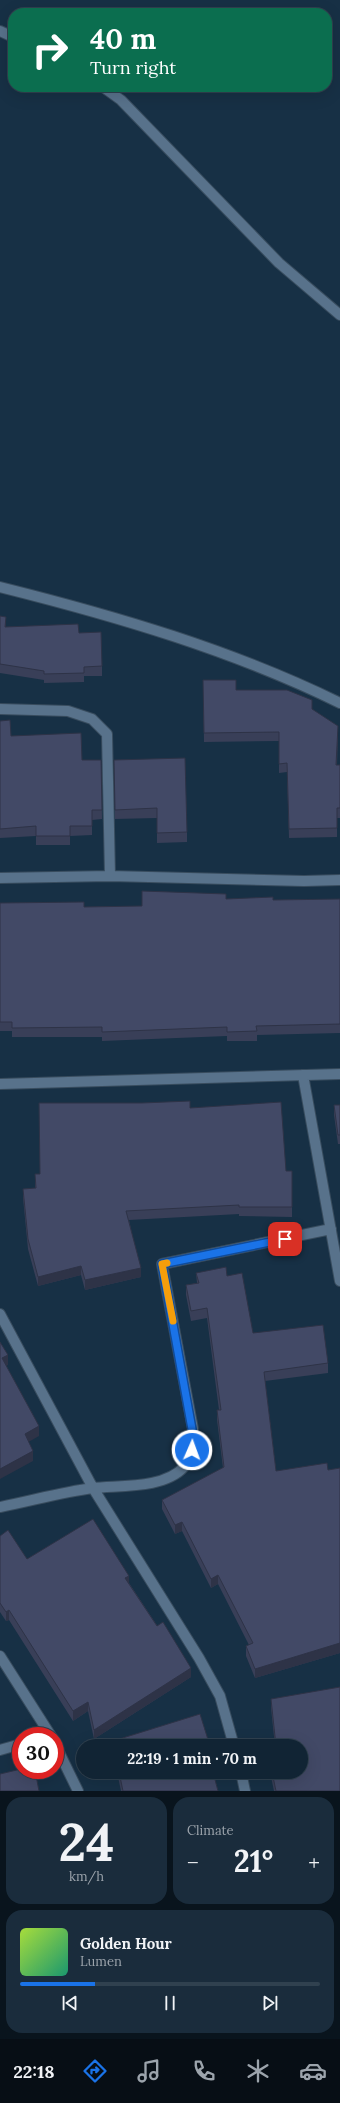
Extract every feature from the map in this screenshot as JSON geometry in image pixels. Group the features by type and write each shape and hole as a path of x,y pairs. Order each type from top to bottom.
{"street":[{"path":"110,92 121,100 279,263 340,315"},
{"path":"0,587 151,628 254,664 340,702"},
{"path":"0,709 68,711 92,719 107,734 110,876"},
{"path":"0,878 110,876 304,881 340,880"},
{"path":"0,1084 340,1074"},
{"path":"303,1075 340,1281"},
{"path":"0,1507 93,1488 132,1486 169,1477 184,1467 192,1450 192,1429 162,1264 331,1229"},
{"path":"0,1314 93,1488 199,1658 220,1696 232,1739"},
{"path":"0,1656 44,1727"},
{"path":"0,1750 12,1747"},
{"path":"64,1764 78,1791"},
{"path":"242,1779 245,1791"}],"building":[{"path":"0,616 6,617 5,627 78,624 79,633 101,632 102,666 84,667 84,673 44,674 44,671 0,664"},
{"path":"203,680 236,680 236,690 287,690 312,700 312,709 338,726 336,765 340,765 340,808 337,808 337,828 289,829 287,763 279,764 279,732 204,733"},
{"path":"10,720 11,736 81,733 82,760 101,760 102,810 92,810 92,826 70,826 70,836 36,836 36,826 0,829 0,721"},
{"path":"185,758 187,832 157,833 157,808 115,810 114,760"},
{"path":"142,891 226,894 226,899 273,897 273,900 340,899 340,1024 256,1026 257,1031 227,1032 227,1027 102,1032 102,1027 12,1028 12,1022 0,1022 0,903 84,902 84,907 142,906"},
{"path":"190,1101 190,1108 281,1102 286,1171 292,1171 292,1207 239,1207 239,1205 126,1211 141,1268 85,1280 81,1266 38,1277 28,1239 23,1189 36,1188 35,1174 40,1174 39,1103 142,1103"},
{"path":"334,1105 340,1105 340,1135 338,1135"},
{"path":"226,1267 227,1276 242,1273 253,1333 323,1325 328,1363 264,1372 276,1471 327,1463 328,1470 340,1468 340,1643 255,1669 246,1646 253,1643 218,1575 211,1579 182,1522 175,1525 162,1500 224,1467 217,1410 221,1410 207,1308 191,1311 186,1285 199,1283 196,1273"},
{"path":"0,1342 8,1355 2,1358 39,1426 25,1434 33,1451 0,1469"},
{"path":"93,1519 129,1576 125,1578 157,1626 163,1622 191,1668 94,1730 88,1702 73,1711 9,1610 6,1612 0,1603 0,1536 8,1530 27,1559"},
{"path":"340,1687 340,1791 276,1791 273,1779 308,1779 308,1739 275,1739 271,1699"},
{"path":"200,1714 208,1739 119,1739"},
{"path":"12,1771 12,1779 37,1779 39,1791 0,1791 0,1774"},
{"path":"120,1779 215,1779 218,1791 123,1791"}],"slow traffic":[{"path":"167,1263 162,1264 173,1321"}],"route":[{"path":"192,1450 192,1429 162,1264 285,1239"}]}
